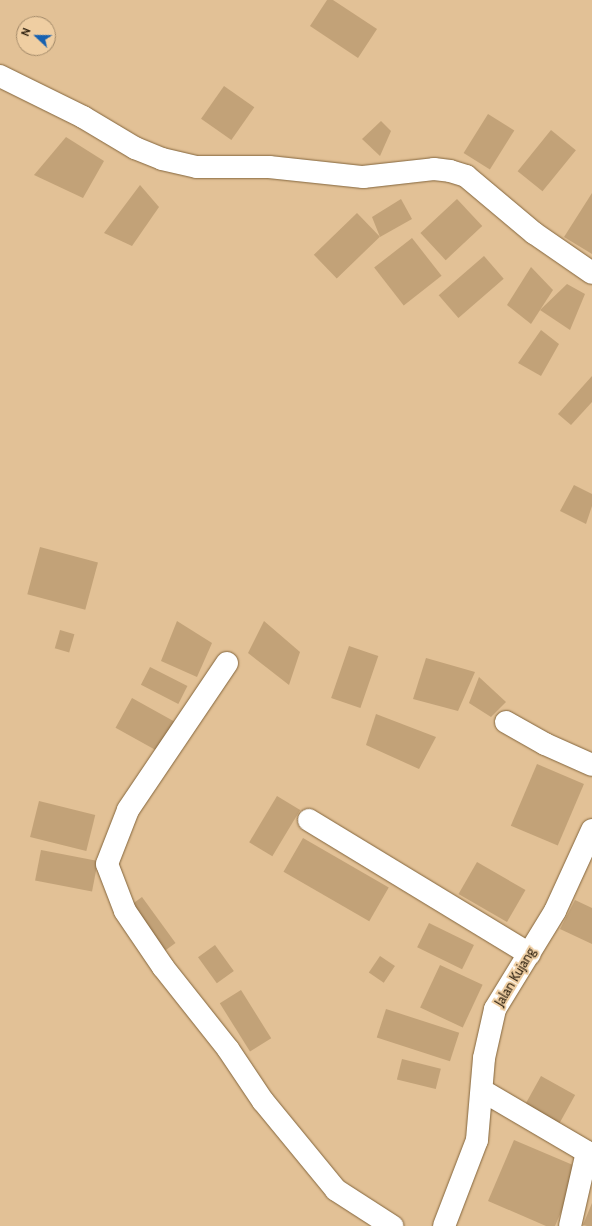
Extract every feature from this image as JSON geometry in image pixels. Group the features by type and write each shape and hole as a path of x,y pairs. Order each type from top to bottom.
{"street":[{"path":"0,76 83,117 135,148 162,159 196,167 268,167 363,177 434,169 450,170 466,176 534,233 592,273"},
{"path":"227,663 128,810 107,864 125,911 163,966 228,1049 263,1101 336,1190 392,1226"},
{"path":"506,722 545,744 592,765"},
{"path":"309,820 529,954"},
{"name":"Jalan Kujang","path":"444,1226 477,1140 483,1091 484,1058 495,1009 555,912 592,830"},
{"path":"483,1091 590,1153 570,1226"}],"building":[{"path":"327,0 333,0 377,29 358,58 310,26"},
{"path":"224,86 254,107 231,140 201,119"},
{"path":"488,114 514,130 490,169 464,153"},
{"path":"381,121 391,131 380,156 362,139"},
{"path":"551,130 576,150 543,191 518,171"},
{"path":"66,137 104,161 83,198 34,175"},
{"path":"140,185 159,207 132,246 104,233"},
{"path":"592,193 592,254 564,237"},
{"path":"401,199 412,219 380,237 372,217"},
{"path":"457,199 482,226 446,260 420,233"},
{"path":"357,213 380,237 337,278 314,255"},
{"path":"412,238 442,276 404,305 374,268"},
{"path":"484,256 504,279 458,318 439,295"},
{"path":"531,267 553,290 531,324 507,305"},
{"path":"567,284 585,294 570,330 540,310"},
{"path":"541,330 559,344 541,376 518,363"},
{"path":"592,376 592,402 571,425 558,414"},
{"path":"574,485 592,494 592,506 586,524 560,511"},
{"path":"40,547 98,563 85,610 27,594"},
{"path":"177,621 212,643 197,677 161,661"},
{"path":"264,621 300,652 289,685 248,653"},
{"path":"60,630 74,634 69,652 55,648"},
{"path":"349,646 378,656 360,708 331,698"},
{"path":"426,658 475,672 458,711 413,699"},
{"path":"150,667 187,686 178,704 141,685"},
{"path":"479,677 506,702 491,717 469,703"},
{"path":"132,698 177,723 161,753 116,728"},
{"path":"376,714 436,737 419,769 366,745"},
{"path":"537,764 584,784 558,846 511,826"},
{"path":"277,796 300,810 272,856 249,842"},
{"path":"39,801 95,815 86,851 30,837"},
{"path":"303,838 389,888 369,921 284,872"},
{"path":"41,850 98,861 92,891 35,880"},
{"path":"477,862 525,890 507,922 458,894"},
{"path":"142,897 176,943 162,953 128,907"},
{"path":"575,900 592,908 592,944 560,929"},
{"path":"429,923 474,945 462,969 417,947"},
{"path":"215,945 234,971 217,983 198,957"},
{"path":"380,956 395,966 384,983 369,973"},
{"path":"440,965 483,985 463,1027 420,1008"},
{"path":"241,990 271,1038 250,1052 220,1003"},
{"path":"386,1009 459,1033 450,1061 377,1038"},
{"path":"402,1059 441,1069 436,1089 397,1079"},
{"path":"541,1076 575,1095 559,1125 525,1106"},
{"path":"514,1140 580,1168 555,1226 546,1226 488,1201"},
{"path":"592,1203 592,1226 583,1225"}]}
